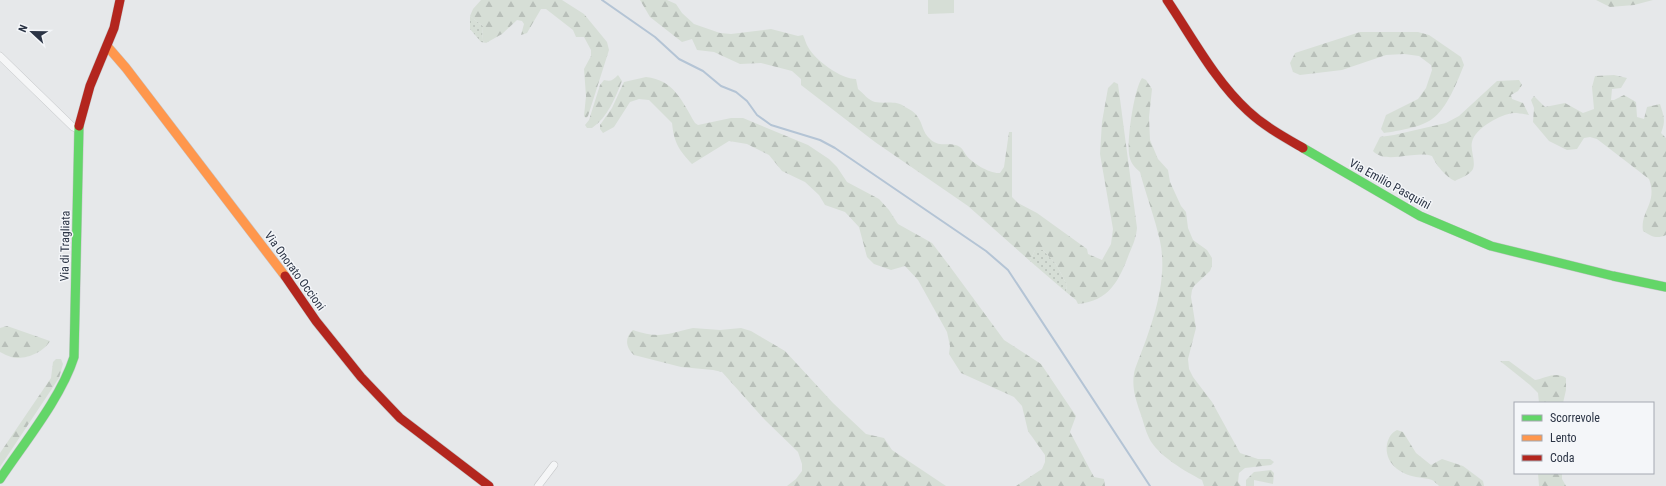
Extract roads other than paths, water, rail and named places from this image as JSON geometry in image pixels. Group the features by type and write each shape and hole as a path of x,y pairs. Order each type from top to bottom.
{"street":[{"name":"Via di Tragliata","path":"0,479 55,398 69,372 74,357 78,129 86,97 95,72 116,26 120,0"},
{"name":"Via Emilio Pasquini","path":"1167,0 1226,88 1248,111 1274,131 1368,187 1420,216 1491,246 1666,287"},
{"name":"Via Onorato Occioni","path":"107,46 126,68 274,260 316,321 361,377 400,418 489,486"},
{"path":"0,56 73,127 78,129"},
{"path":"538,486 554,465"}],"waterway":[{"path":"602,0 655,37 679,59 703,71 721,86 736,92 747,101 757,115 771,125 820,140 835,148 986,251 1008,270 1150,486"}]}
